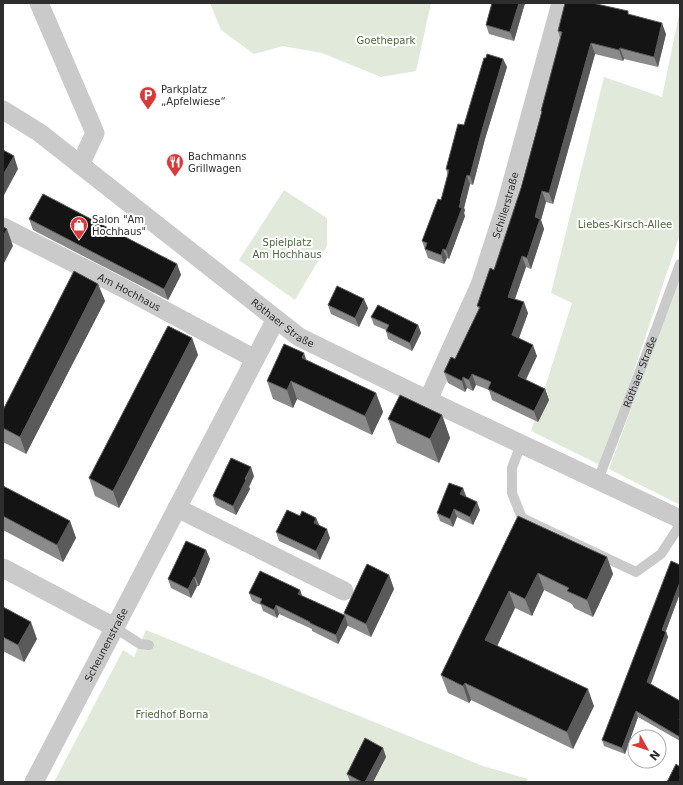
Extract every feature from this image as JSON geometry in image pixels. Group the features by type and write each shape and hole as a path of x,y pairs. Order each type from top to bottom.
{"street":[{"path":"39,3 95,133 80,165"},
{"name":"Schillerstraße","path":"428,400 480,285 503,215 562,3"},
{"name":"Röthaer Straße","path":"3,110 40,133 299,337 428,400 680,519"},
{"name":"Am Hochhaus","path":"3,227 123,288 254,359"},
{"name":"Scheunenstraße","path":"34,782 276,319"},
{"path":"177,508 344,590"},
{"path":"3,568 114,627"}],"lane":[{"name":"Röthaer Straße","path":"598,480 680,264"},
{"path":"521,444 512,468 512,493 521,522 636,572 661,554 680,525"},
{"path":"114,627 140,644 149,645"}],"green space":[{"name":"Goethepark","path":"210,3 431,3 416,71 381,77 322,53 283,46 254,54 221,30"},
{"name":"Liebes-Kirsch-Allee","path":"680,10 680,234 602,466 531,431 572,303 551,293 604,77 662,97"},
{"name":"Spielplatz Am Hochhaus","path":"284,190 327,218 327,246 295,300 239,260"},
{"path":"680,275 680,505 609,469"},
{"name":"Friedhof Borna","path":"146,630 483,766 528,779 526,782 54,782 123,650 134,657"}],"building":[{"path":"492,3 519,3 510,32 486,25"},
{"path":"565,3 592,3 628,11 628,14 662,23 654,57 620,48 619,50 591,43 549,193 542,191 535,217 540,219 527,258 522,256 508,297 524,302 512,335 533,345 518,376 545,389 534,411 488,389 491,382 472,374 469,380 463,377 462,381 444,372 451,357 455,359 480,307 477,306 490,268 494,270 521,188 562,32 558,31"},
{"path":"487,54 503,59 470,176 467,175 459,207 462,208 446,250 443,249 441,255 425,249 427,243 422,241 438,199 441,200 449,170 446,169 458,124 464,125 484,58 486,58"},
{"path":"3,150 14,156 3,175"},
{"path":"43,194 177,264 164,289 29,219"},
{"path":"3,227 7,229 3,236"},
{"path":"74,271 98,284 20,437 3,428 3,410"},
{"path":"337,286 364,299 355,318 328,305"},
{"path":"378,305 418,325 410,343 386,331 389,325 371,317"},
{"path":"168,326 192,338 113,491 89,478"},
{"path":"284,344 304,353 302,358 376,393 365,416 291,381 287,390 267,381"},
{"path":"400,395 442,415 430,439 388,419"},
{"path":"231,458 251,467 233,506 213,496"},
{"path":"449,483 463,488 460,494 477,502 470,517 454,509 450,519 437,513"},
{"path":"3,486 70,521 57,545 3,516"},
{"path":"287,510 300,516 302,511 316,518 314,523 327,529 316,551 276,532"},
{"path":"518,516 607,557 587,600 567,591 569,588 538,573 525,599 509,591 485,640 588,689 567,732 465,683 463,686 441,675"},
{"path":"186,541 206,550 195,577 188,589 168,579"},
{"path":"671,561 680,565 680,582 662,630 666,632 647,682 680,701 680,737 636,711 629,729 627,729 627,735 622,748 602,740"},
{"path":"367,564 389,575 366,624 344,613"},
{"path":"260,571 300,590 298,594 344,615 345,616 336,635 276,605 274,610 260,603 262,599 249,593"},
{"path":"3,607 31,622 18,645 3,637"},
{"path":"365,738 383,748 365,782 362,782 347,774"},
{"path":"676,764 680,767 680,782 667,782"}],"place":[{"name":"Parkplatz „Apfelwiese“","path":"148,110"},
{"name":"Bachmanns Grillwagen","path":"175,177"},
{"name":"Salon \"Am Hochhaus\"","path":"79,240"}]}
